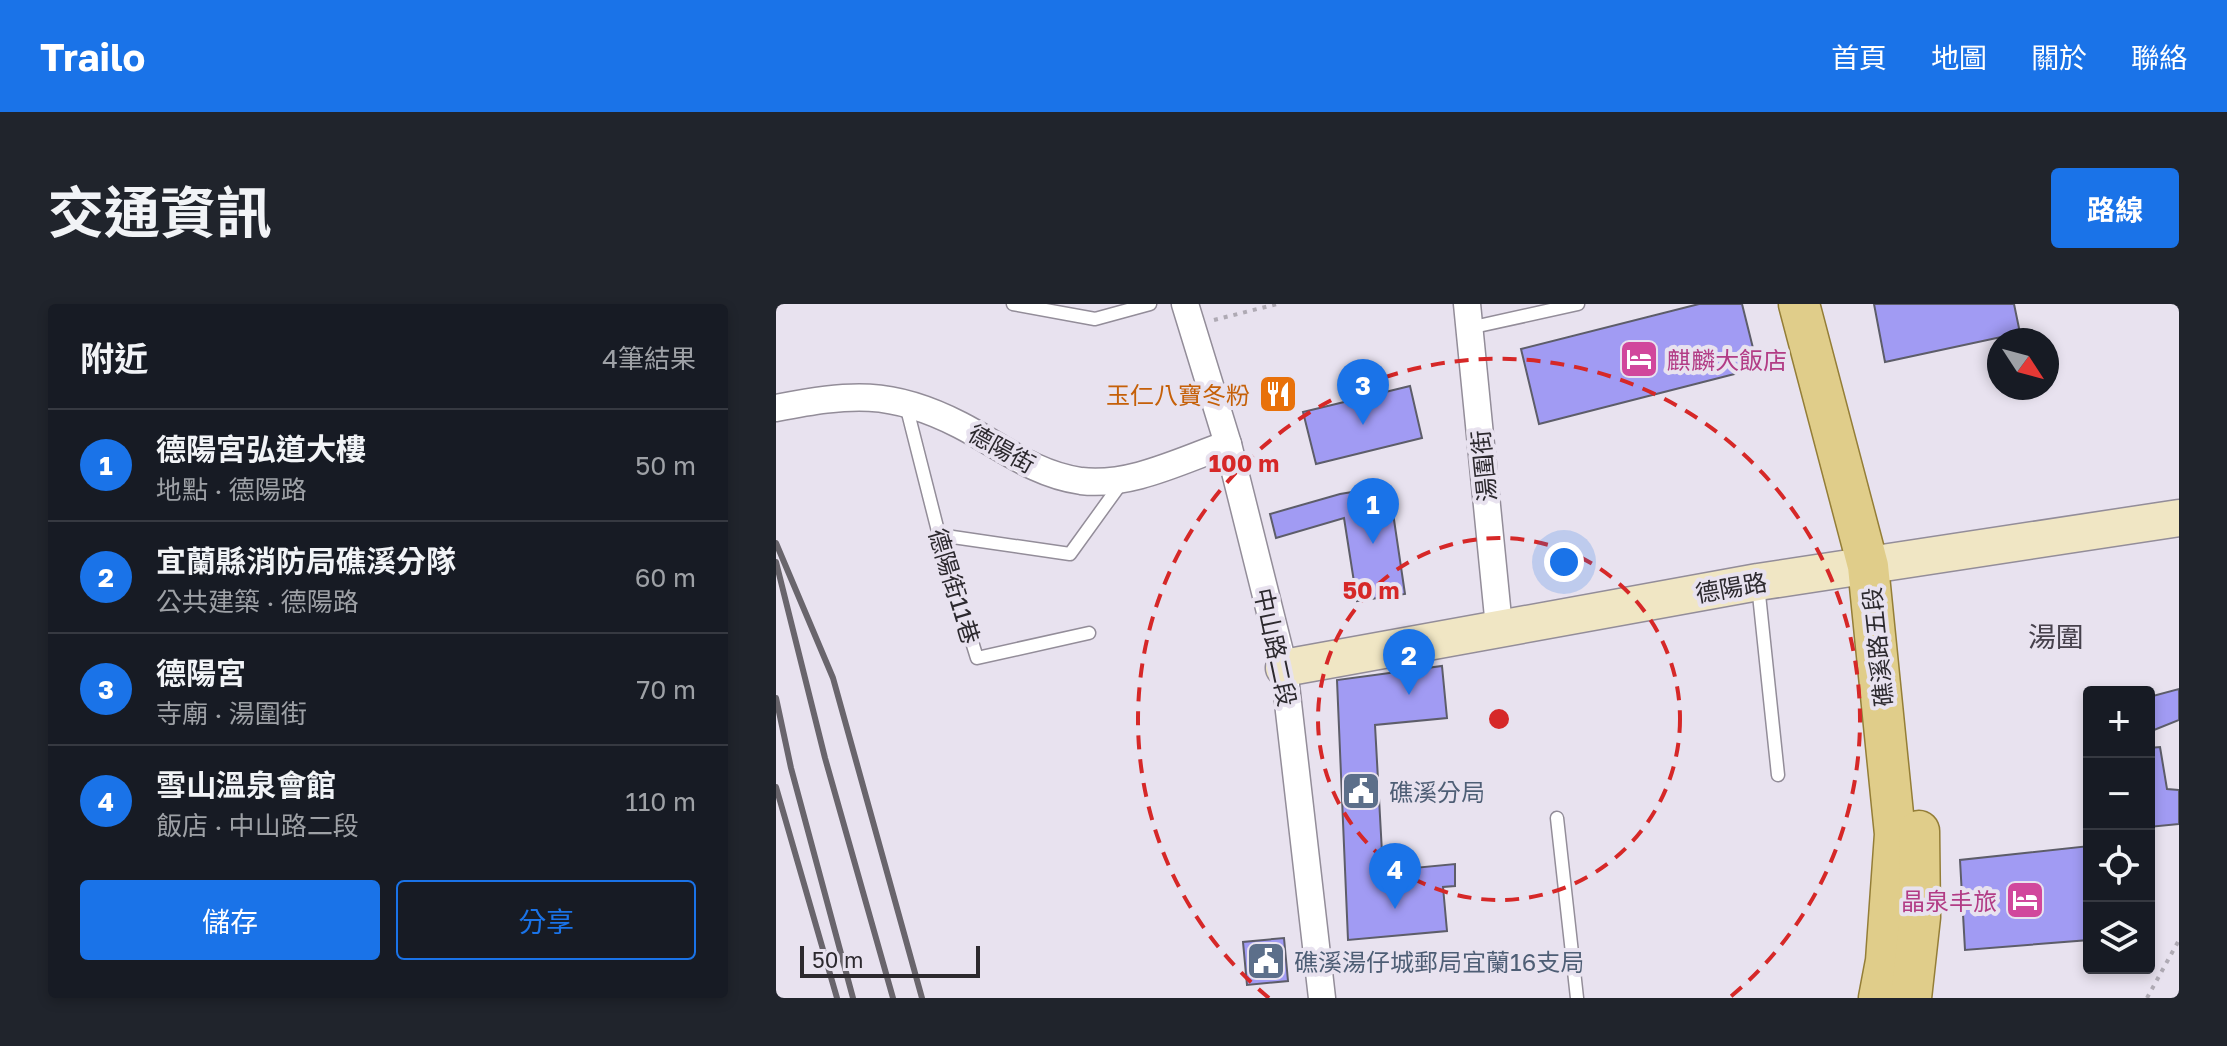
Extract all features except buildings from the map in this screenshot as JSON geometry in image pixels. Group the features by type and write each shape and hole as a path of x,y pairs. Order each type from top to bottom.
{"main road":[{"name":"礁溪路五段","path":"1799,304 1880,564 1918,805 1920,917 1911,998"},
{"name":"礁溪路五段","path":"1825,304 1881,510 1880,564 1895,834 1886,961 1879,998"}],"street":[{"name":"中山路二段","path":"1188,313 1228,444 1284,668 1322,998"},
{"name":"湯圍街","path":"1468,316 1499,627"},
{"name":"德陽街","path":"776,408 843,395 906,401 960,425 1030,468 1082,481 1125,479 1228,444"},
{"name":"德陽路","path":"1284,668 1758,582 2179,518"}],"lane":[{"path":"1013,304 1095,319 1150,304"},
{"path":"1468,316 1578,304"},
{"name":"德陽街11巷","path":"906,401 939,535 977,658 1089,633"},
{"path":"939,535 1070,554 1125,479"},
{"path":"1758,582 1778,775"},
{"path":"1557,818 1577,998"}],"path":[{"path":"1188,313 1277,304"},
{"path":"2147,998 2179,940"}],"railway":[{"path":"776,543 833,678 922,998"},
{"path":"776,562 825,758 893,998"},
{"path":"776,698 791,768 853,998"},
{"path":"776,787 837,998"}],"place":[{"name":"麒麟大飯店","path":"1639,359"},
{"name":"玉仁八寶冬粉","path":"1278,394"},
{"name":"德陽宮","path":"1363,425"},
{"name":"德陽宮弘道大樓","path":"1373,544"},
{"name":"宜蘭縣消防局礁溪分隊","path":"1409,695"},
{"name":"礁溪分局","path":"1361,791"},
{"name":"晶泉丰旅","path":"2025,900"},
{"name":"雪山溫泉會館","path":"1395,909"},
{"name":"礁溪湯仔城郵局宜蘭16支局","path":"1266,961"}],"district":[{"name":"湯圍","path":"2056,636"}]}
